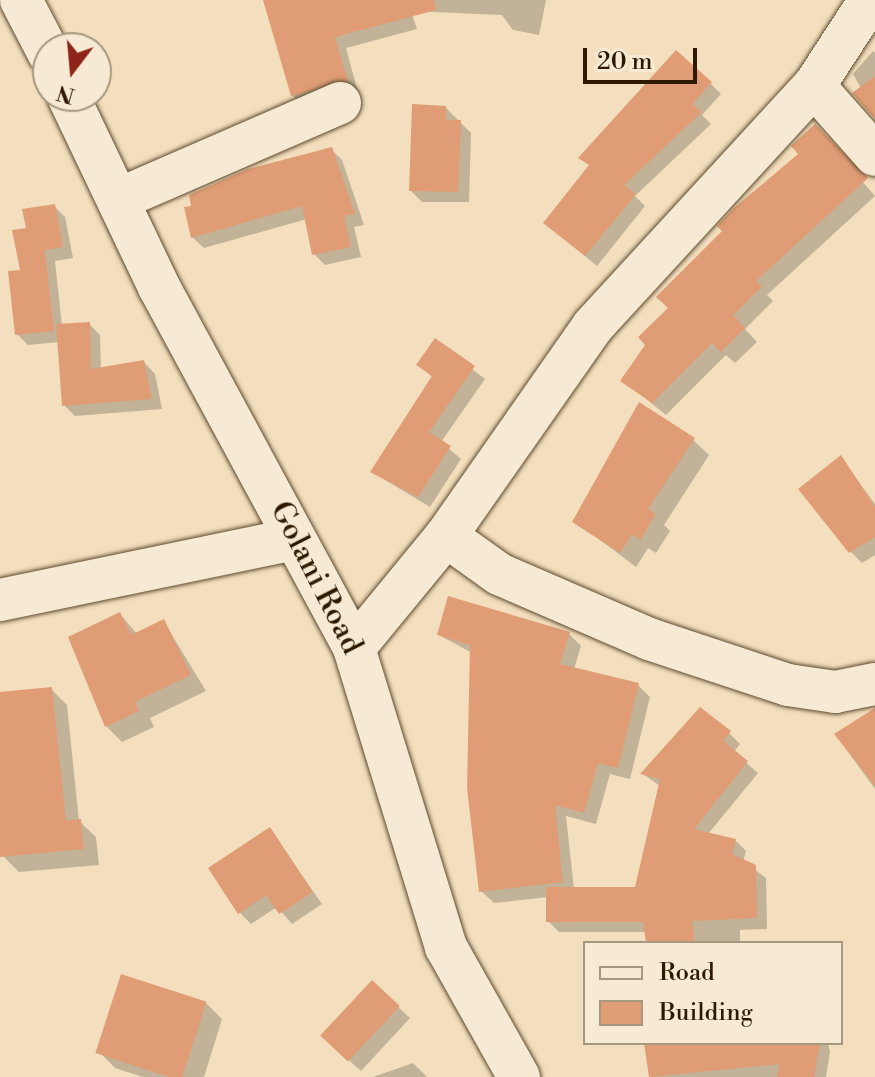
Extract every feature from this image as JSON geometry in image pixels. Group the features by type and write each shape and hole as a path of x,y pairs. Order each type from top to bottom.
{"street":[{"path":"21,0 38,32"},
{"path":"354,648 446,536 593,326 814,86 870,0"},
{"path":"814,86 875,155"},
{"path":"119,199 340,103"},
{"name":"Golani Road","path":"76,112 294,539 354,648 446,947 519,1077"},
{"path":"446,536 499,574 649,639 788,685 835,692 875,684"},
{"path":"0,600 294,539"}],"building":[{"path":"263,0 434,0 436,10 335,37 348,81 291,96"},
{"path":"676,50 712,82 692,104 702,112 624,185 636,194 585,256 543,223 589,165 578,158"},
{"path":"875,76 875,119 852,93"},
{"path":"412,104 446,106 446,120 461,120 458,192 409,191"},
{"path":"815,124 868,178 756,281 762,287 733,315 745,328 721,352 712,343 652,403 620,381 645,345 638,337 668,308 656,297 722,231 717,226 734,208 798,154 791,146"},
{"path":"332,147 355,214 344,216 351,247 312,255 302,206 191,238 184,207 191,206 189,195 248,169"},
{"path":"55,204 63,247 45,250 54,331 15,335 8,271 20,270 12,230 26,228 22,209"},
{"path":"90,322 91,369 144,360 152,399 62,406 56,324"},
{"path":"435,338 475,366 429,432 451,446 418,497 370,472 432,376 416,365"},
{"path":"639,402 695,438 648,509 656,514 640,540 632,534 620,553 572,522"},
{"path":"841,455 875,507 875,537 849,553 798,489"},
{"path":"448,596 570,632 560,664 639,683 618,768 598,763 584,813 555,805 563,882 479,892 467,788 470,645 437,635"},
{"path":"120,612 131,635 164,619 191,675 135,702 139,711 105,727 68,637"},
{"path":"52,687 66,821 81,819 84,849 0,857 0,692"},
{"path":"700,707 731,731 723,741 748,761 694,829 736,839 732,854 756,865 757,918 692,921 695,941 646,941 643,922 546,922 546,887 635,887 660,779 640,774"},
{"path":"875,708 875,786 834,734"},
{"path":"270,827 313,892 279,914 266,895 238,914 208,868"},
{"path":"121,974 207,1002 182,1077 169,1077 95,1053"},
{"path":"372,980 400,1006 348,1061 320,1036"},
{"path":"644,1045 820,1045 814,1077 777,1077 779,1064 649,1077"}]}
